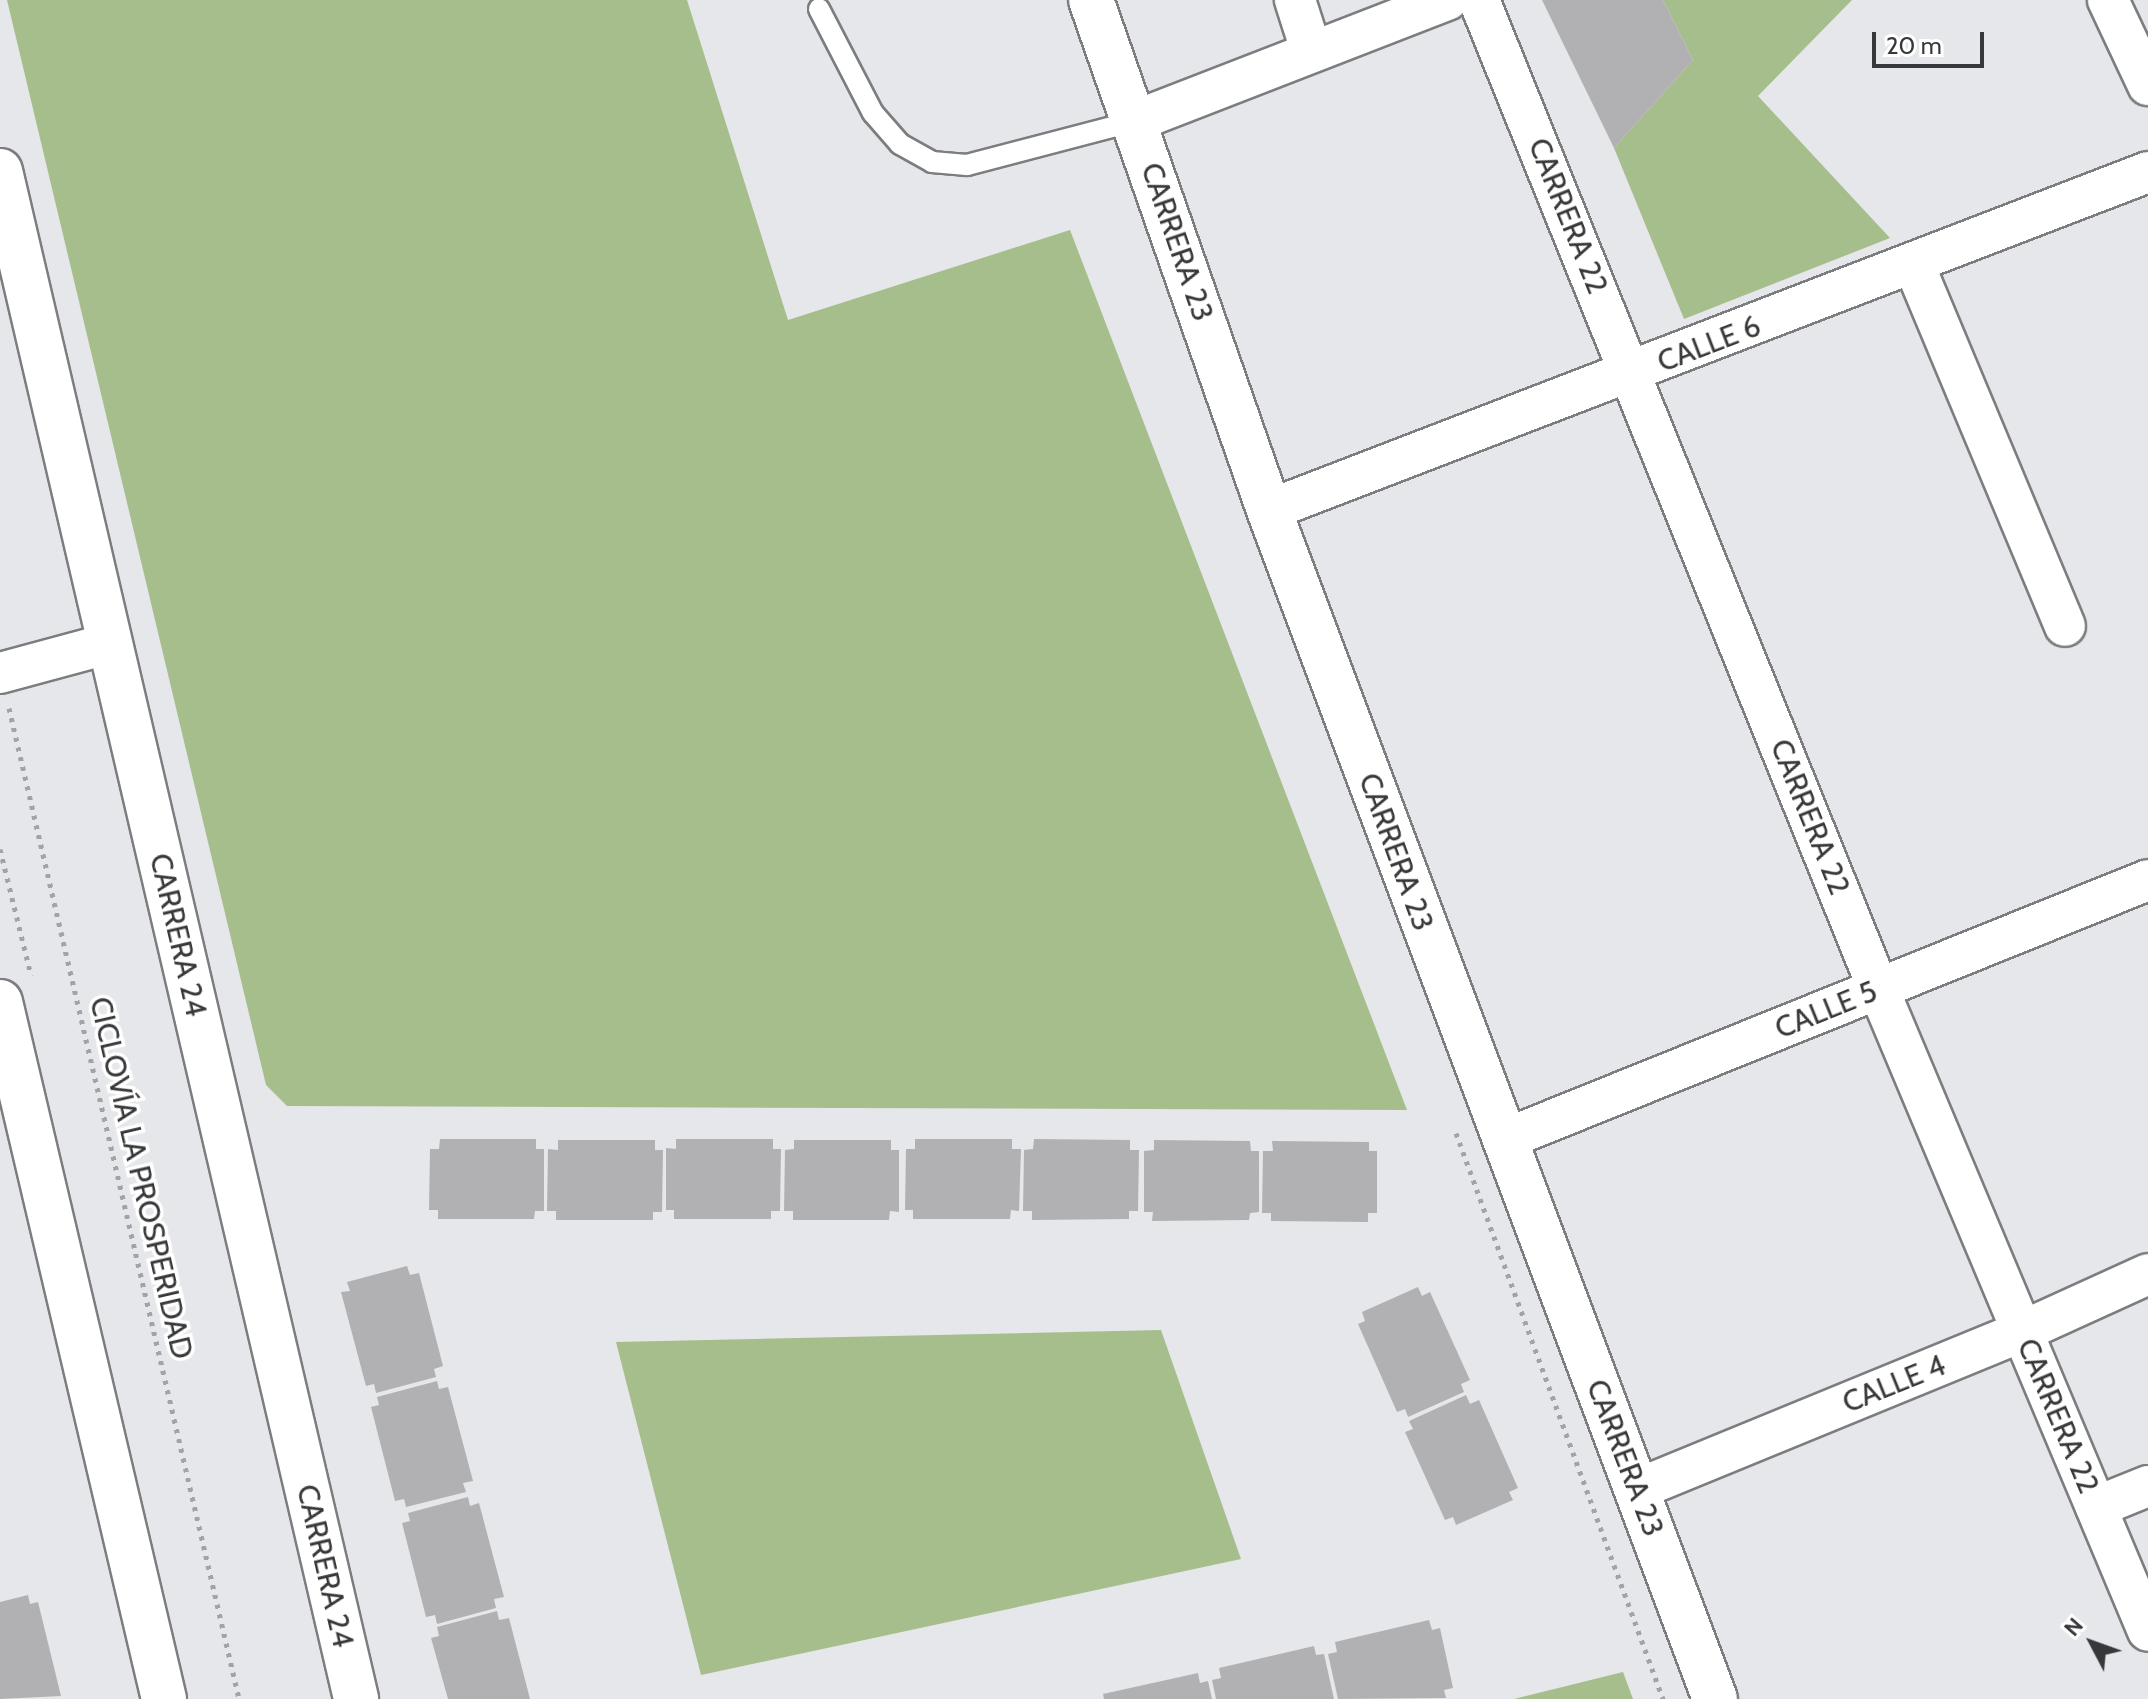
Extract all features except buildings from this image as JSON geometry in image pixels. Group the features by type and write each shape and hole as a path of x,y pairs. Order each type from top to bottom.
{"street":[{"name":"CARRERA 23","path":"1091,0 1269,510 1715,1699"},
{"path":"1295,0 1311,50"},
{"path":"1135,121 1311,50 1447,0"},
{"name":"CARRERA 22","path":"1479,0 1878,988 2148,1631"},
{"path":"2108,0 2148,85"},
{"name":"CARRERA 24","path":"0,171 356,1699"},
{"name":"CALLE 6","path":"1269,510 1632,374 2148,172"},
{"path":"1914,265 2065,626"},
{"path":"1,673 111,643"},
{"name":"CALLE 5","path":"1503,1140 2148,880"},
{"path":"0,1002 164,1699"},
{"name":"CALLE 4","path":"1638,1489 2023,1331 2148,1274"},
{"path":"2096,1507 2148,1486"}],"lane":[{"path":"819,9 873,113 900,144 932,162 967,165 1135,121"}],"path":[{"name":"CICLOVÍA LA PROSPERIDAD","path":"1,673 239,1699"},
{"path":"1454,1126 1484,1220 1663,1699"}],"green space":[{"path":"7,0 687,0 788,320 1070,230 1407,1110 287,1106 266,1085"},
{"path":"1663,0 1852,0 1758,96 1890,238 1684,319 1614,148 1693,60"},
{"path":"1161,1330 1241,1559 701,1675 616,1342"},
{"path":"1623,1672 1633,1699 1514,1699"}]}
